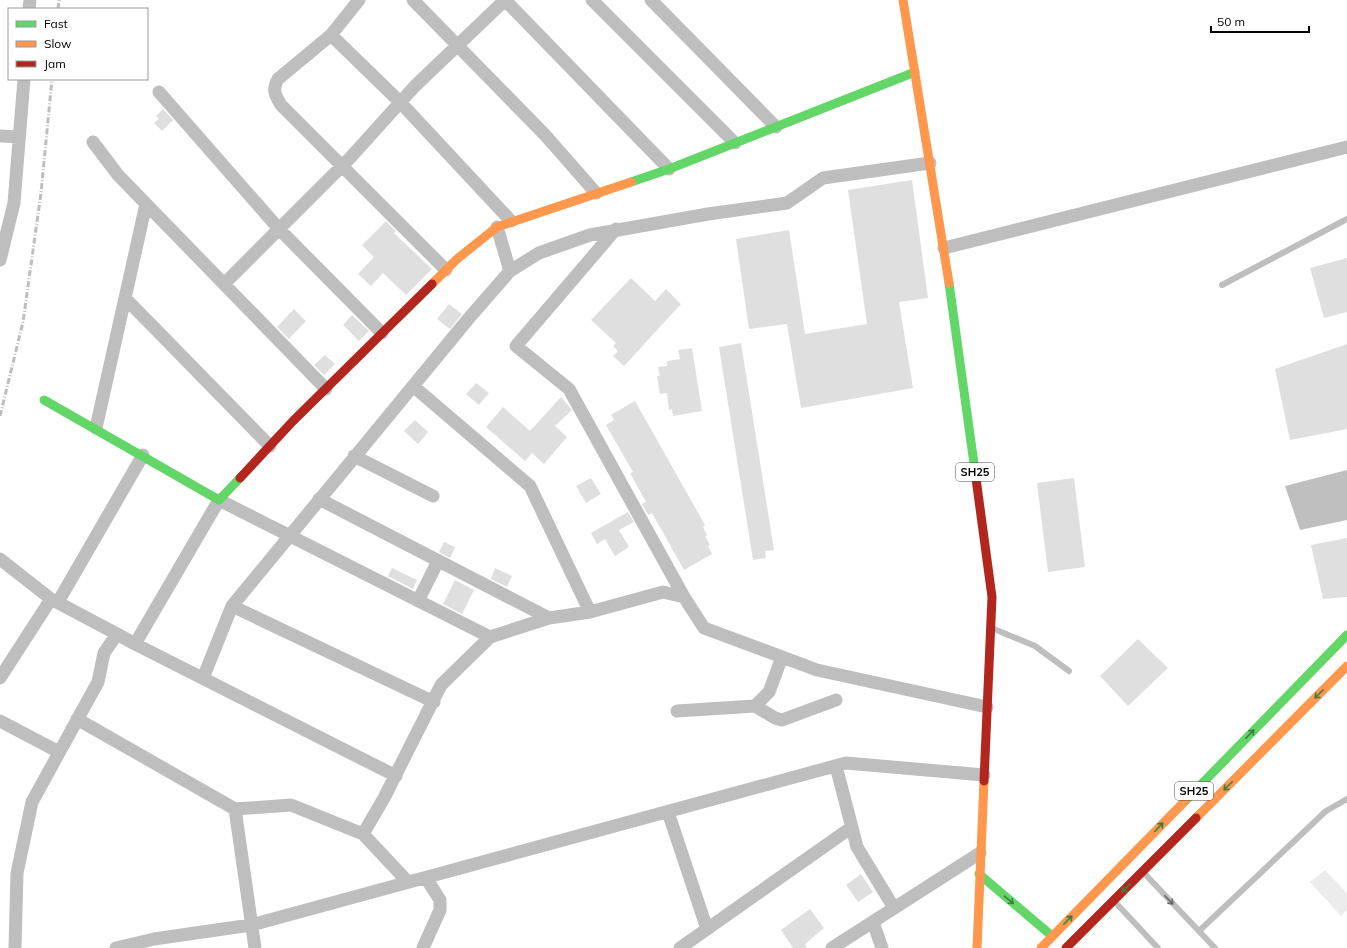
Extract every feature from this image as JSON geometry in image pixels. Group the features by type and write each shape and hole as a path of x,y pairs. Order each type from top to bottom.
{"main road":[{"name":"SH25","path":"903,0 944,248 992,597 977,948"},
{"path":"44,400 96,428 219,500 270,446 382,333 446,270 497,226 669,169 915,72"},
{"name":"SH25","path":"1041,948 1347,635"},
{"path":"1066,948 1347,666"},
{"path":"979,874 1052,936"}],"street":[{"path":"359,0 331,35 278,79 274,87 275,95 281,105 446,270"},
{"path":"413,0 546,136 596,193"},
{"path":"224,284 342,166 400,102 505,0 669,169"},
{"path":"592,0 735,143"},
{"path":"650,0 776,127"},
{"path":"331,35 400,102 512,222"},
{"path":"0,260 3,235 14,203 24,80"},
{"path":"159,92 279,229 382,333"},
{"path":"0,136 19,137"},
{"path":"93,142 118,175 326,389"},
{"path":"944,248 1347,147"},
{"path":"203,678 232,606 354,456 510,271 539,253 590,235 616,229 708,214 787,203 823,178 930,163"},
{"path":"96,428 146,204"},
{"path":"497,226 510,271"},
{"path":"616,229 516,346 569,389 684,597 704,628 817,670 988,707"},
{"path":"125,298 270,446"},
{"path":"413,386 530,486 590,612"},
{"path":"0,678 55,601 143,455"},
{"path":"354,456 433,496"},
{"path":"319,499 549,618"},
{"path":"135,644 219,500 490,637"},
{"path":"0,559 55,601 135,644 396,776"},
{"path":"418,601 438,561"},
{"path":"363,834 396,776 434,702 441,685 490,637 549,618 590,612 663,592 684,597"},
{"path":"232,606 434,702"},
{"path":"15,948 17,872 32,802 98,682 104,653 117,634"},
{"path":"755,706 769,692 782,657"},
{"path":"677,711 755,706 775,718 782,720 836,700"},
{"path":"77,719 235,809 291,806 363,834 408,882"},
{"path":"0,721 59,752"},
{"path":"116,948 155,944 251,925 846,763 984,775"},
{"path":"836,766 857,847 894,908"},
{"path":"235,809 255,948"},
{"path":"668,812 707,929"},
{"path":"680,948 852,827"},
{"path":"832,948 980,853"},
{"path":"423,948 440,910 440,900 426,878"},
{"path":"873,922 882,948"}],"lane":[{"path":"1222,285 1347,219"},
{"path":"990,628 1035,646 1069,671"},
{"path":"1199,931 1326,811 1347,799"},
{"path":"1142,872 1215,948"},
{"path":"1114,900 1158,948"}],"shaded area":[{"path":"1347,470 1347,520 1300,530 1285,486"},
{"path":"1325,870 1347,893 1347,910 1341,916 1310,882"}],"building":[{"path":"163,109 173,120 162,131 154,123 159,119 156,116"},
{"path":"912,180 928,298 899,302 913,388 801,408 787,324 749,329 736,239 789,230 805,334 867,324 848,190"},
{"path":"386,221 396,231 394,233 432,269 406,295 383,273 371,286 358,274 374,257 362,245"},
{"path":"1347,258 1347,312 1324,318 1310,268"},
{"path":"631,278 655,301 666,289 681,304 624,366 613,356 618,351 613,346 616,343 591,320"},
{"path":"449,304 462,314 450,329 437,319"},
{"path":"294,309 306,321 289,339 277,327"},
{"path":"352,315 369,331 359,341 343,325"},
{"path":"741,343 774,550 765,551 766,558 753,560 719,347"},
{"path":"1347,344 1347,429 1290,440 1275,369"},
{"path":"692,348 702,411 673,416 672,409 669,410 667,393 660,394 657,376 660,376 658,367 667,366 667,361 680,359 678,350"},
{"path":"325,355 335,364 324,375 314,365"},
{"path":"476,383 489,393 479,405 466,394"},
{"path":"561,397 572,410 555,426 567,437 544,464 532,453 525,461 486,427 503,407 530,431"},
{"path":"635,401 705,525 703,527 707,535 705,536 710,545 708,546 712,554 684,570 652,513 648,515 642,504 646,502 630,473 633,472 606,425 614,420 611,415"},
{"path":"415,420 428,432 418,444 404,431"},
{"path":"591,478 601,494 586,503 576,486"},
{"path":"1074,478 1085,567 1048,572 1037,483"},
{"path":"628,512 634,522 619,530 629,547 615,556 605,539 597,544 591,533"},
{"path":"1347,538 1347,597 1323,599 1311,545"},
{"path":"444,542 455,547 450,558 439,552"},
{"path":"392,568 417,580 413,589 388,576"},
{"path":"495,568 512,576 507,587 491,579"},
{"path":"455,580 474,590 462,614 443,604"},
{"path":"1138,639 1168,668 1128,706 1100,676"},
{"path":"861,874 873,892 858,902 846,885"},
{"path":"810,909 824,928 805,944 807,948 793,948 781,930"}],"railway":[{"path":"58,8 59,0"},
{"path":"0,416 23,322 41,193 52,80"}],"traffic: fast":[{"path":"631,182 669,169 915,72"},
{"path":"949,283 975,471"},
{"path":"44,400 219,500 240,478"},
{"path":"1185,801 1347,635"},
{"path":"979,874 1052,936"}],"traffic: slow":[{"path":"903,0 949,283"},
{"path":"432,284 457,259 497,227 631,182"},
{"path":"1196,818 1347,666"},
{"path":"977,948 984,781"},
{"path":"1041,948 1185,801"}],"traffic: jam":[{"path":"240,478 293,421 432,284"},
{"path":"975,471 992,597 984,781"},
{"path":"1066,948 1196,818"}]}
